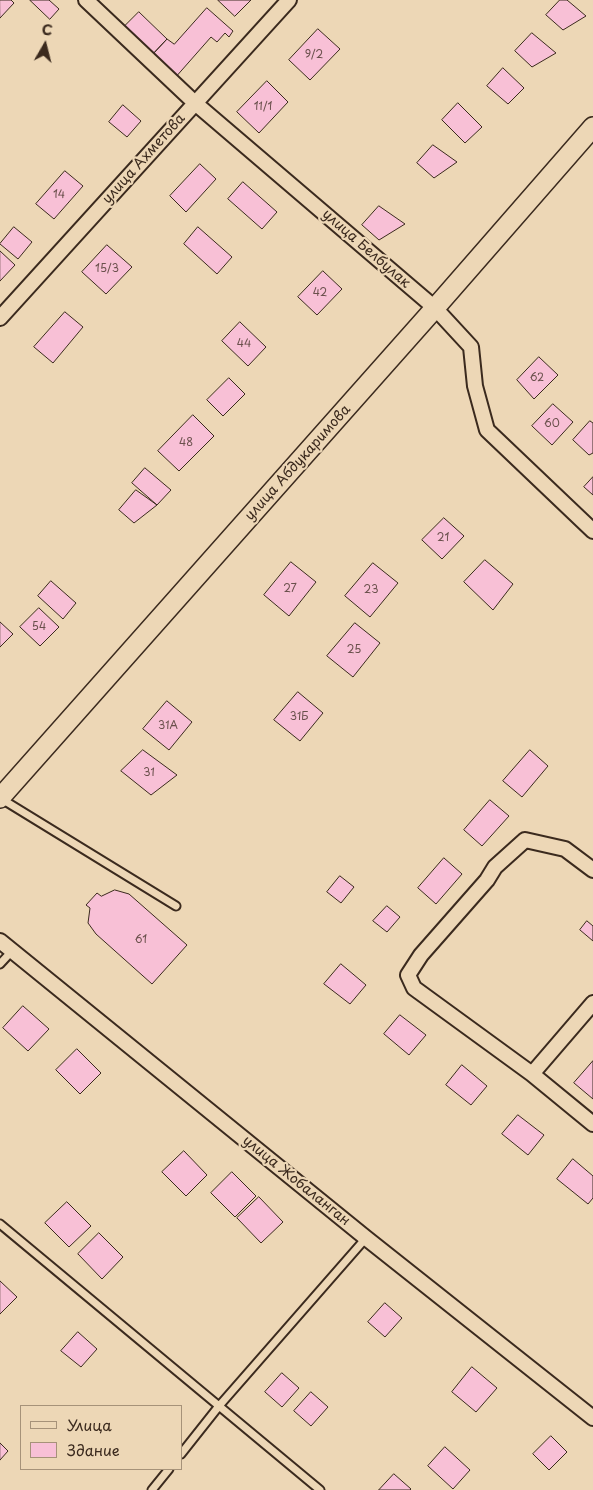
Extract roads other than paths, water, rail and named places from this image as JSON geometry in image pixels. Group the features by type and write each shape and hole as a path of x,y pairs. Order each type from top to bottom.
{"main road":[{"name":"улица Абдукаримова","path":"0,798 593,127"}],"street":[{"name":"улица Белбулак","path":"86,0 195,102 435,308 471,347 475,386 487,430 593,531"},
{"name":"улица Ахметова","path":"0,318 289,0"},
{"path":"593,870 565,849 525,840 495,867 487,880 421,955 408,975 414,988 532,1074 593,1124"},
{"name":"улица Жобаланган","path":"0,941 366,1238 593,1418"},
{"path":"532,1074 593,1003"}],"lane":[{"path":"0,798 176,906"},
{"path":"0,964 12,951"},
{"path":"0,1224 320,1490"},
{"path":"182,1453 219,1406 366,1238"},
{"path":"152,1490 168,1470"}]}
